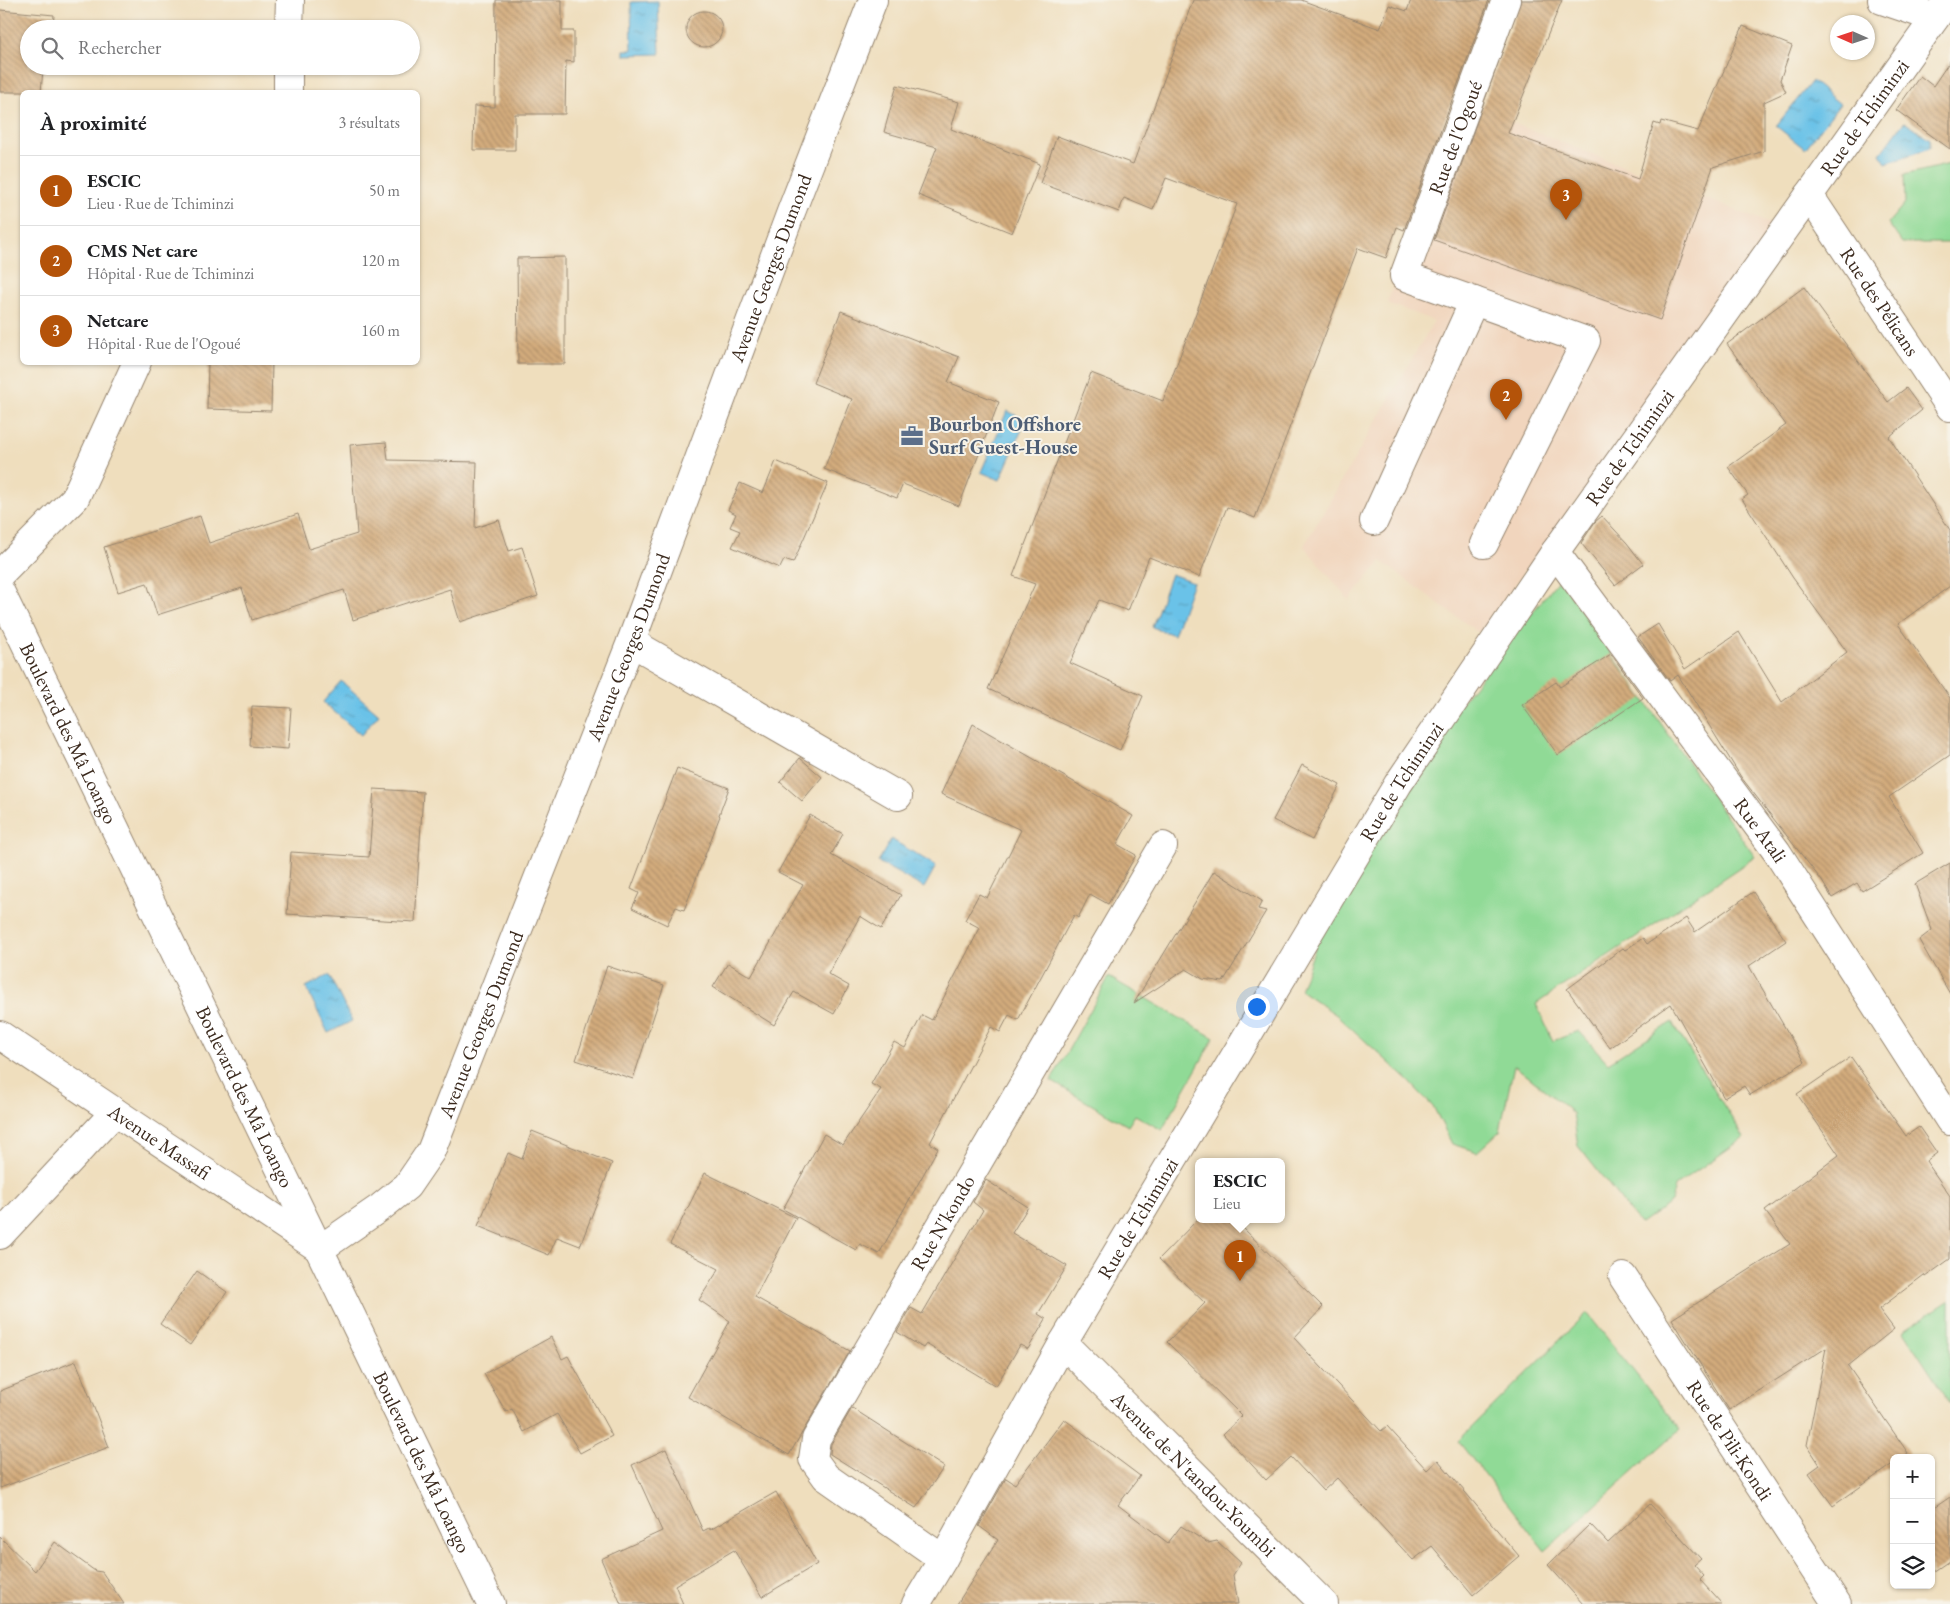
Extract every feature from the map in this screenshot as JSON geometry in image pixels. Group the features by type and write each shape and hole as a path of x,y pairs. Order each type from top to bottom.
{"street":[{"path":"289,20 290,0"},
{"name":"Avenue Georges Dumond","path":"320,1249 381,1208 406,1186 431,1151 631,642 787,221 872,0"},
{"name":"Rue de l'Ogoué","path":"1474,301 1404,276 1506,0"},
{"path":"1882,0 1941,9"},
{"name":"Rue de Tchiminzi","path":"916,1604 1062,1343 1398,784 1555,552 1941,9"},
{"path":"288,75 288,90"},
{"name":"Rue des Pélicans","path":"1809,195 1950,407"},
{"path":"1374,521 1474,301 1586,342 1484,544"},
{"path":"0,574 75,498 136,365"},
{"name":"Rue Atali","path":"1555,552 1777,852 1950,1121"},
{"name":"Boulevard des Mâ Loango","path":"0,590 491,1604"},
{"path":"631,642 898,796"},
{"name":"Rue N'kondo","path":"943,1558 826,1477 813,1458 816,1439 1163,846"},
{"name":"Avenue Massafi","path":"0,1035 320,1249"},
{"path":"0,1235 115,1112"},
{"name":"Rue de Pili-Kondi","path":"1623,1277 1837,1604"},
{"name":"Avenue de N'tandou-Youmbi","path":"1062,1343 1324,1604"}],"shaded area":[{"path":"1459,102 1779,227 1479,633 1381,561 1349,600 1304,546 1434,321 1387,303"}],"green space":[{"path":"1950,164 1950,243 1902,243 1888,223 1905,203 1904,175"},
{"path":"1559,579 1755,857 1536,1004 1553,1041 1579,1031 1608,1063 1672,1022 1744,1138 1675,1186 1671,1202 1640,1224 1578,1146 1573,1113 1514,1065 1500,1131 1477,1152 1452,1144 1434,1108 1409,1081 1338,1016 1300,990 1343,871 1451,715"},
{"path":"1109,977 1214,1038 1162,1130 1135,1115 1128,1126 1051,1081"},
{"path":"1950,1300 1950,1403 1903,1331"},
{"path":"1587,1313 1680,1429 1545,1551 1458,1441"}],"water":[{"path":"658,1 660,54 624,55 624,50 632,50 631,2"},
{"path":"1812,81 1840,104 1805,149 1776,126"},
{"path":"1904,122 1930,139 1930,148 1886,163 1880,154"},
{"path":"1007,411 1026,420 1000,480 981,472"},
{"path":"1171,574 1193,582 1174,635 1152,627"},
{"path":"341,681 379,714 361,735 323,702"},
{"path":"891,839 936,866 924,888 878,862"},
{"path":"329,975 352,1021 328,1033 306,987"}],"building":[{"path":"496,0 562,0 562,31 574,31 574,62 566,61 565,114 515,114 515,150 473,150 474,106 495,107"},
{"path":"1193,0 1301,0 1380,29 1389,5 1407,11 1411,0 1489,0 1404,230 1397,227 1386,258 1358,248 1255,518 1227,507 1199,577 1149,557 1128,611 1099,600 1070,663 1143,696 1120,750 988,689 1035,584 1013,576 1091,373 1163,401 1237,204 1166,178 1153,210 1124,198 1119,212 1040,183 1057,136 1133,164"},
{"path":"1521,0 1562,0 1508,133 1638,179 1654,123 1660,125 1661,121 1698,131 1743,26 1792,46 1780,80 1786,92 1764,102 1764,151 1713,167 1660,320 1434,240"},
{"path":"0,10 54,15 54,20 20,20 20,75 42,75 41,90 0,92"},
{"path":"704,11 717,16 722,29 717,42 704,47 691,42 686,29 691,16"},
{"path":"1950,61 1950,149 1896,110 1920,76 1933,86"},
{"path":"897,85 959,102 951,129 1040,164 1012,233 918,195 937,147 884,132"},
{"path":"565,257 565,364 518,364 517,258"},
{"path":"1804,287 1888,402 1906,388 1922,410 1889,437 1950,530 1950,586 1898,624 1950,698 1950,755 1889,797 1923,853 1862,891 1857,883 1832,898 1822,881 1741,777 1678,675 1670,681 1638,637 1658,624 1685,669 1739,632 1782,702 1847,652 1793,578 1742,499 1748,495 1728,467 1786,425 1727,344"},
{"name":"Bourbon Offshore Surf Guest-House","path":"841,311 959,357 948,382 999,402 959,506 903,484 897,498 824,469 852,399 813,383"},
{"path":"208,365 272,365 271,411 207,409"},
{"path":"386,442 388,460 477,462 475,528 499,520 509,551 522,547 538,596 460,622 450,589 353,620 344,590 252,620 242,588 157,615 147,583 118,592 104,547 200,516 209,543 298,514 309,549 357,534 350,445"},
{"path":"776,461 828,483 793,563 784,560 780,568 732,547 740,531 730,527 736,514 728,510 740,483 763,493"},
{"path":"1602,516 1643,564 1615,585 1581,543 1595,522"},
{"path":"1611,654 1643,698 1558,755 1522,705 1556,682 1560,687"},
{"path":"252,706 291,708 288,749 250,746"},
{"path":"973,724 1133,816 1117,844 1136,855 1108,904 1090,894 1078,918 1074,915 1018,1020 1009,1015 1000,1032 991,1027 930,1143 938,1148 879,1254 860,1244 856,1250 783,1209 824,1134 843,1145 881,1089 871,1084 894,1042 905,1048 922,1015 932,1020 980,928 965,920 979,894 987,898 1021,830 941,794"},
{"path":"800,758 822,777 802,801 780,782"},
{"path":"1302,765 1340,785 1312,840 1273,820"},
{"path":"677,768 729,788 684,910 676,907 667,925 632,908 639,893 631,889"},
{"path":"374,789 423,792 415,922 287,914 291,852 369,857"},
{"path":"810,815 843,834 831,855 901,895 881,929 860,916 828,974 849,986 834,1014 794,992 774,1025 713,987 728,963 751,977 803,885 778,872"},
{"path":"1950,863 1950,994 1919,940 1932,930 1915,884"},
{"path":"1214,871 1262,901 1258,909 1266,911 1223,982 1203,979 1186,969 1134,1003"},
{"path":"1753,892 1786,941 1749,966 1805,1062 1750,1095 1744,1086 1724,1098 1671,1004 1610,1048 1567,989 1623,948 1625,950 1643,938 1647,944 1686,918 1695,932"},
{"path":"607,966 664,985 633,1079 576,1060"},
{"path":"1851,1057 1906,1136 1919,1127 1937,1153 1926,1161 1950,1196 1950,1259 1925,1277 1924,1275 1879,1309 1894,1329 1848,1366 1908,1453 1890,1454 1890,1466 1833,1506 1809,1473 1820,1465 1807,1445 1826,1348 1729,1410 1672,1319 1790,1244 1765,1211 1839,1155 1797,1094"},
{"path":"532,1131 612,1163 580,1246 557,1237 549,1255 478,1226 508,1153 522,1159"},
{"path":"705,1173 796,1218 755,1297 850,1351 789,1455 688,1397 730,1321 699,1300 719,1269 670,1244"},
{"path":"986,1180 1028,1207 1012,1233 1067,1266 1038,1314 1046,1319 1028,1349 1020,1345 996,1386 926,1344 923,1348 897,1332 911,1308 922,1314 983,1210 973,1202"},
{"path":"1195,1222 1238,1223 1323,1307 1294,1338 1381,1431 1387,1426 1427,1470 1438,1460 1519,1556 1473,1595 1432,1546 1413,1560 1337,1478 1323,1491 1291,1457 1266,1480 1223,1434 1242,1416 1167,1342 1205,1303 1159,1259"},
{"path":"197,1271 227,1292 190,1345 160,1324"},
{"path":"551,1337 562,1359 568,1356 612,1436 580,1453 557,1414 524,1432 512,1409 506,1412 484,1374"},
{"path":"76,1361 109,1447 0,1488 0,1391"},
{"path":"852,1408 944,1467 916,1508 830,1454 831,1444"},
{"path":"1064,1419 1140,1476 1118,1505 1168,1543 1181,1526 1208,1543 1217,1541 1241,1563 1233,1575 1238,1604 957,1604 998,1540 979,1526 1006,1478 1015,1484"},
{"path":"666,1449 703,1531 709,1528 710,1530 776,1492 817,1564 762,1597 734,1550 675,1585 683,1604 621,1604 601,1559 662,1531 632,1465"},
{"path":"1950,1497 1950,1561 1935,1571 1935,1544 1935,1507"},
{"path":"1650,1504 1701,1559 1694,1565 1704,1576 1700,1580 1722,1604 1583,1604 1548,1565 1590,1524 1608,1543"},
{"path":"0,1537 35,1571 55,1542 95,1571 102,1572 124,1604 0,1604"}],"place":[{"name":"Netcare","path":"1566,220"},
{"name":"CMS Net care","path":"1506,420"},
{"name":"Bourbon Offshore Surf Guest-House","path":"912,436"},
{"name":"ESCIC","path":"1240,1281"}]}
